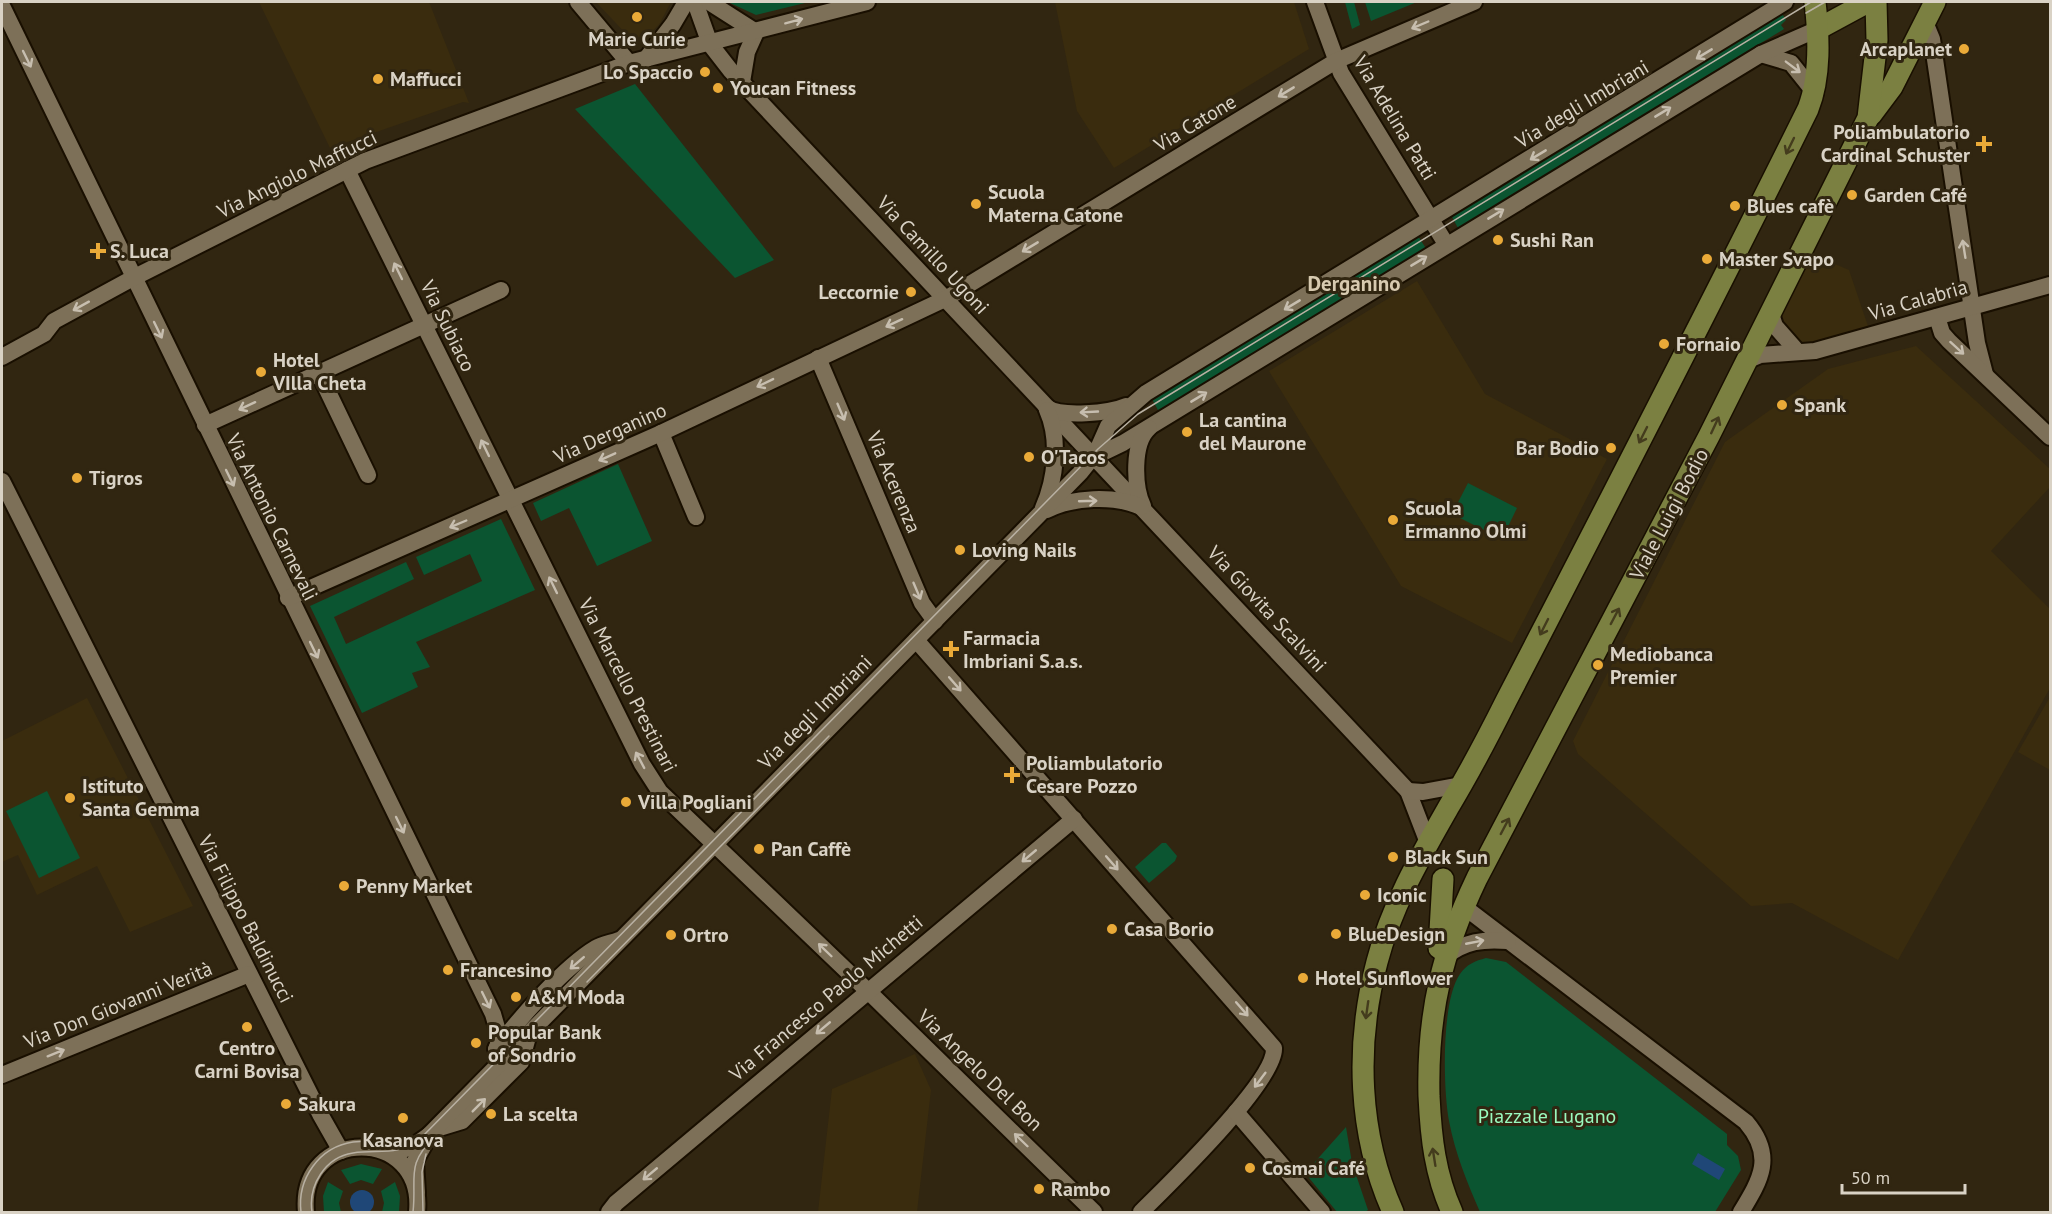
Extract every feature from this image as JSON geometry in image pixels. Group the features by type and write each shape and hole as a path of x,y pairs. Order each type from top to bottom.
{"main road":[{"path":"1393,1212 1377,1172 1368,1134 1363,1085 1365,1027 1373,978 1384,937 1401,894 1461,785 1700,327 1815,93 1818,29 1815,2"},
{"path":"1818,29 1868,2"},
{"path":"1868,118 1877,40 1876,2"},
{"path":"1868,118 1890,92 1935,2"},
{"name":"Viale Luigi Bodio","path":"1463,906 1748,360 1868,118"},
{"path":"1428,843 1443,879 1463,906 1444,957 1435,996"},
{"path":"1443,879 1429,1056 1432,1145 1436,1169 1452,1212"}],"street":[{"path":"578,2 629,63"},
{"path":"646,59 687,2"},
{"path":"696,2 710,44"},
{"path":"709,2 756,32 747,52 742,82"},
{"name":"Via Angiolo Maffucci","path":"2,357 44,334 54,321 133,278 347,170 629,63 756,32 830,6 867,2"},
{"name":"Via Adelina Patti","path":"1315,2 1336,61 1431,220"},
{"name":"Via Catone","path":"947,298 1336,61 1474,2"},
{"path":"1754,23 1767,2"},
{"name":"Via degli Imbriani","path":"1043,405 1057,413 1092,412 1117,409 1136,400 1785,2"},
{"name":"Via Antonio Carnevali","path":"2,6 288,598 493,1014 500,1038 497,1047"},
{"path":"1925,22 1932,39 1980,359 1985,374"},
{"name":"Via degli Imbriani","path":"417,1212 415,1161 421,1146 430,1134 1094,457 1149,427 1761,54 1818,29"},
{"name":"Via Camillo Ugoni","path":"710,44 742,82 1094,457"},
{"path":"1761,54 1791,63 1815,93"},
{"name":"Via Subiaco","path":"347,170 512,500"},
{"path":"1431,220 1446,244"},
{"name":"Via Calabria","path":"1748,360 1760,355 1815,351 2050,285"},
{"path":"205,425 501,290"},
{"name":"Via Derganino","path":"288,598 661,433 947,298"},
{"path":"1771,314 1775,326 1797,351"},
{"path":"1938,317 1942,333 1949,341 2050,437"},
{"name":"Via Acerenza","path":"818,358 922,603 935,621"},
{"path":"319,373 368,475"},
{"name":"Via degli Imbriani","path":"1094,457 1108,426 1136,400"},
{"name":"Via degli Imbriani","path":"1034,520 1047,497 1054,462 1052,425 1043,405"},
{"path":"1146,511 1140,496 1138,463 1140,440 1149,427"},
{"path":"661,433 696,517"},
{"name":"Via Giovita Scalvini","path":"1094,457 1408,791 1428,843"},
{"name":"Via Filippo Baldinucci","path":"2,481 332,1139 341,1151"},
{"name":"Via Marcello Prestinari","path":"512,500 642,764 660,792 867,990"},
{"name":"Via degli Imbriani","path":"1034,520 1052,508 1080,501 1120,502 1136,505 1146,511"},
{"path":"916,640 1272,1045 1274,1054 1272,1063 1236,1112 1141,1212"},
{"path":"1408,791 1423,792 1461,785"},
{"name":"Via Francesco Paolo Michetti","path":"609,1212 616,1203 867,990 1074,819"},
{"path":"1463,906 1746,1122 1760,1142 1763,1161 1759,1181 1741,1212"},
{"name":"Via degli Imbriani","path":"486,1077 492,1068 497,1047 578,961 597,947 616,941 627,934"},
{"path":"1444,957 1460,946 1475,941 1509,941"},
{"name":"Via Don Giovanni Verità","path":"2,1075 249,974"},
{"name":"Via Angelo Del Bon","path":"867,990 1094,1212"},
{"name":"Via degli Imbriani","path":"341,1151 371,1148 403,1150 430,1134 462,1121 521,1062 527,1039 532,1030"},
{"path":"1236,1112 1322,1212"},
{"path":"371,1148 391,1155 401,1163 411,1176 417,1193"},
{"path":"306,1212 306,1193 314,1173 325,1160 341,1151"}],"shaded area":[{"name":"Maffucci","path":"259,2 429,2 469,103 463,102 330,148"},
{"name":"Marie Curie","path":"596,2 671,2 660,23 649,35 631,39"},
{"path":"1055,2 1294,2 1309,49 1114,168 1077,111"},
{"path":"1807,252 1849,270 1870,332 1803,349 1775,315"},
{"path":"1417,281 1485,394 1607,459 1512,643 1401,586 1269,371"},
{"path":"1916,346 2050,469 2050,487 1991,551 2050,609 2050,688 1898,960 1792,903 1751,906 1578,754 1573,741 1725,442 1828,369"},
{"path":"2050,697 2050,770 2018,752"},
{"name":"Istituto Santa Gemma","path":"87,698 193,906 130,932 97,866 37,895 18,855 2,862 2,741"},
{"path":"915,1054 931,1090 917,1212 818,1212 832,1089"}],"green space":[{"path":"728,2 809,2 756,15"},
{"path":"1345,2 1354,2 1360,25 1352,29"},
{"path":"1365,2 1417,2 1371,21"},
{"path":"1781,12 1786,20 1781,25 1784,29 1698,81 1700,85 1458,228 1452,217 1453,214"},
{"path":"635,84 774,260 735,278 575,109"},
{"path":"1418,236 1427,250 1159,412 1152,399"},
{"path":"618,464 652,541 597,566 569,508 541,521 533,503"},
{"path":"1468,483 1517,508 1502,539 1452,514"},
{"path":"501,519 535,590 416,642 430,667 412,673 418,687 362,713 310,606 406,562 414,579 334,617 346,644 482,581 470,554 424,575 416,557"},
{"path":"47,791 80,858 39,878 6,811"},
{"path":"1162,843 1166,843 1177,856 1175,861 1149,883 1135,867"},
{"name":"Piazzale Lugano","path":"1486,958 1506,962 1727,1134 1727,1145 1738,1156 1741,1170 1715,1212 1480,1212 1458,1156 1449,1121 1445,1046 1449,1004 1460,974 1465,968"},
{"path":"1346,1127 1352,1163 1368,1210 1365,1212 1337,1212 1305,1173"},
{"path":"361,1164 382,1169 373,1184 361,1180 350,1184 341,1170"},
{"path":"328,1182 343,1191 339,1203 341,1212 324,1212 323,1196"},
{"path":"395,1182 400,1196 399,1212 382,1212 384,1203 381,1191"}],"water":[{"path":"1698,1153 1725,1169 1719,1180 1692,1164"},
{"path":"362,1190 371,1193 374,1202 371,1211 362,1214 353,1211 350,1202 353,1193"}],"tram line":[{"path":"312,1212 311,1202 316,1183 320,1174 334,1160 353,1153 395,1150 412,1145 420,1139 1098,449 1138,414 1811,2"},
{"path":"1806,13 1825,2"},
{"path":"587,982 829,736"},
{"path":"413,1212 416,1164 419,1155 435,1136"},
{"path":"301,1212 303,1188 307,1177 313,1166 330,1150 353,1142 398,1141 413,1137"},
{"path":"423,1212 422,1172 426,1154"}],"place":[{"name":"Marie Curie","path":"637,17"},
{"name":"Arcaplanet","path":"1964,49"},
{"name":"Lo Spaccio","path":"705,72"},
{"name":"Maffucci","path":"378,79"},
{"name":"Youcan Fitness","path":"718,88"},
{"name":"Poliambulatorio Cardinal Schuster","path":"1984,144"},
{"name":"Garden Café","path":"1852,195"},
{"name":"Scuola Materna Catone","path":"976,204"},
{"name":"Blues cafè","path":"1735,206"},
{"name":"Sushi Ran","path":"1498,240"},
{"name":"S. Luca","path":"98,251"},
{"name":"Master Svapo","path":"1707,259"},
{"name":"Leccornie","path":"911,292"},
{"name":"Fornaio","path":"1664,344"},
{"name":"Hotel VIlla Cheta","path":"261,372"},
{"name":"Spank","path":"1782,405"},
{"name":"La cantina del Maurone","path":"1187,432"},
{"name":"Bar Bodio","path":"1611,448"},
{"name":"O'Tacos","path":"1029,457"},
{"name":"Tigros","path":"77,478"},
{"name":"Scuola Ermanno Olmi","path":"1393,520"},
{"name":"Loving Nails","path":"960,550"},
{"name":"Farmacia Imbriani S.a.s.","path":"951,649"},
{"name":"Mediobanca Premier","path":"1598,665"},
{"name":"Poliambulatorio Cesare Pozzo","path":"1012,775"},
{"name":"Istituto Santa Gemma","path":"70,798"},
{"name":"Villa Pogliani","path":"626,802"},
{"name":"Pan Caffè","path":"759,849"},
{"name":"Black Sun","path":"1393,857"},
{"name":"Penny Market","path":"344,886"},
{"name":"Iconic","path":"1365,895"},
{"name":"Casa Borio","path":"1112,929"},
{"name":"BlueDesign","path":"1336,934"},
{"name":"Ortro","path":"671,935"},
{"name":"Francesino","path":"448,970"},
{"name":"Hotel Sunflower","path":"1303,978"},
{"name":"A&M Moda","path":"516,997"},
{"name":"Centro Carni Bovisa","path":"247,1027"},
{"name":"Popular Bank of Sondrio","path":"476,1043"},
{"name":"Sakura","path":"286,1104"},
{"name":"La scelta","path":"491,1114"},
{"name":"Kasanova","path":"403,1118"},
{"name":"Cosmai Café","path":"1250,1168"},
{"name":"Rambo","path":"1039,1189"}],"district":[{"name":"Derganino","path":"1354,284"}]}
